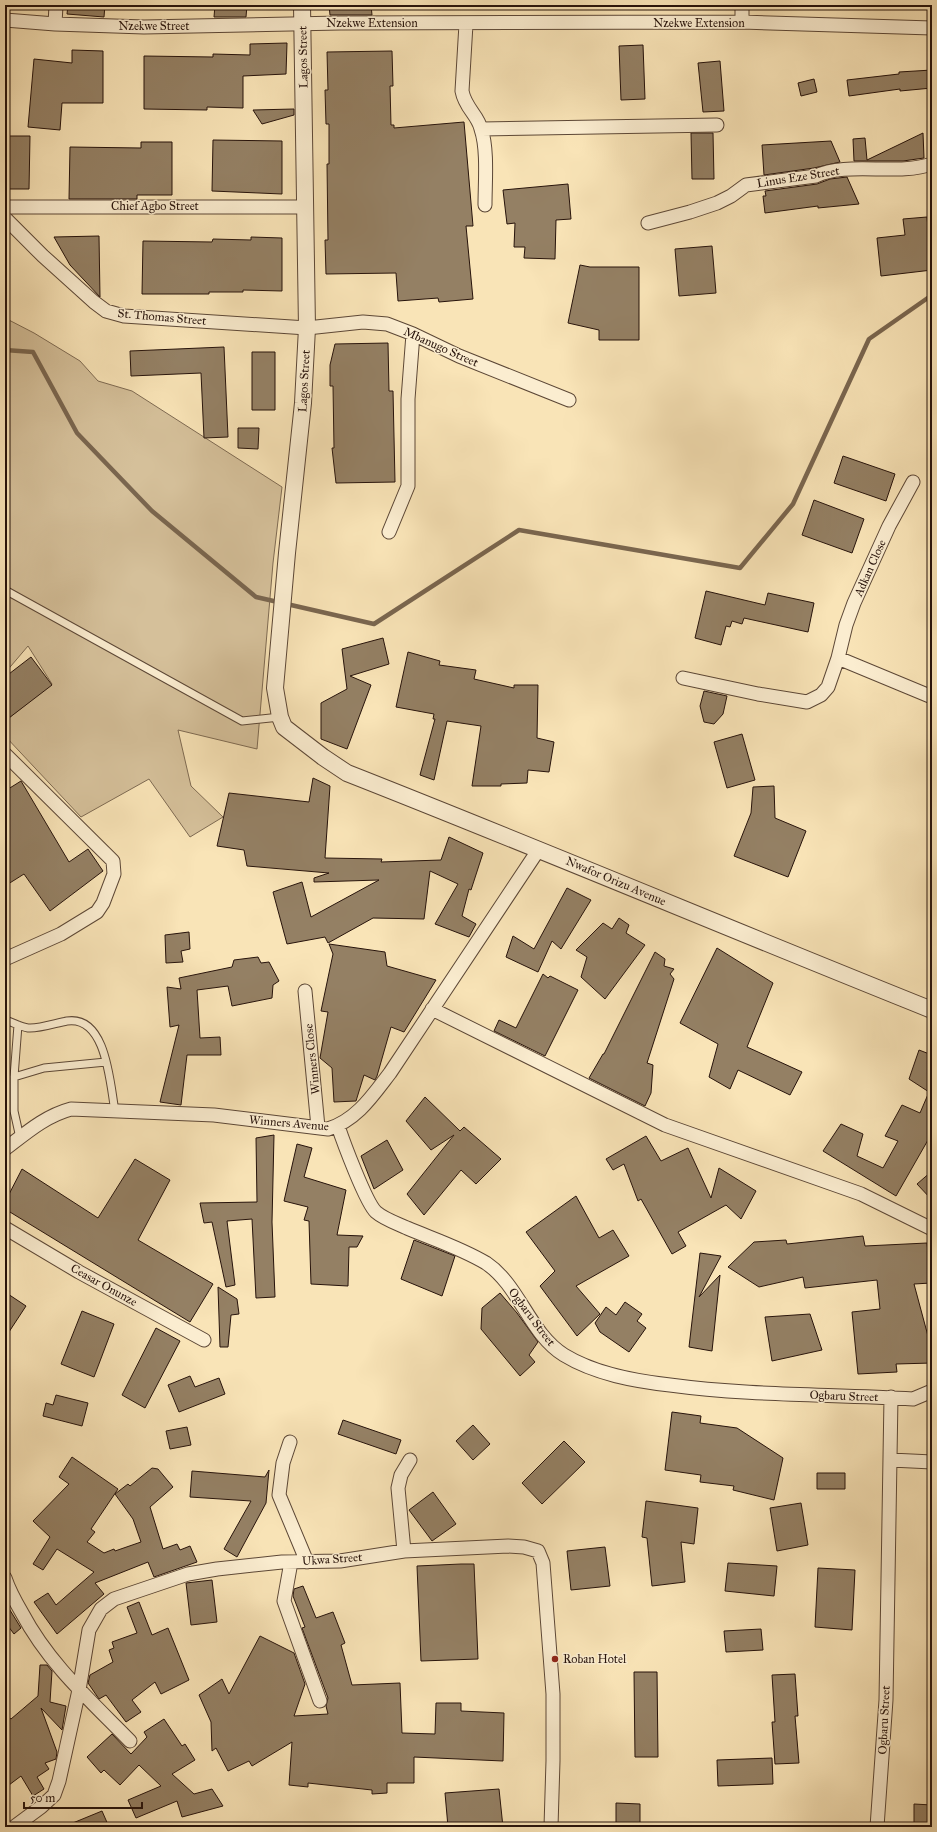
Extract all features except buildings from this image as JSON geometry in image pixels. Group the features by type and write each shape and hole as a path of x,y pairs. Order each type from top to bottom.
{"street":[{"path":"54,24 56,5"},
{"name":"Lagos Street","path":"302,5 307,328 303,403 279,634 275,688 280,717 284,727 305,744"},
{"path":"742,5 742,22"},
{"name":"Nzekwe Street","path":"5,20 54,24 144,27 302,24"},
{"name":"Nzekwe Extension","path":"302,24 742,22 932,28"},
{"path":"466,24 462,90 467,106 482,129 485,206"},
{"path":"482,129 717,125"},
{"name":"Linus Eze Street","path":"648,223 717,203 731,196 746,185 816,176 825,172 924,167 932,164"},
{"name":"Chief Agbo Street","path":"5,207 305,206"},
{"name":"St. Thomas Street","path":"5,218 43,256 106,311 124,316 307,328"},
{"name":"Mbanugo Street","path":"307,328 363,322 387,324 413,334 459,356 569,400"},
{"path":"389,532 408,486 408,399 413,334"},
{"name":"Adkan Close","path":"683,678 758,694 807,702 821,695 828,688 838,658 846,625 854,603 889,526 912,482"},
{"path":"838,658 932,697"},
{"name":"Nwafor Orizu Avenue","path":"305,744 348,773 539,849 803,959 932,1010"},
{"path":"5,754 113,861 114,874 103,903 97,912 61,934 5,959"},
{"name":"Winners Avenue","path":"5,1149 44,1120 58,1113 71,1109 214,1116 328,1129 338,1126 352,1117 367,1103 390,1073 539,849"},
{"name":"Winners Close","path":"305,991 318,1127"},
{"path":"432,1009 665,1125 861,1194 932,1229"},
{"name":"Ogbaru Street","path":"338,1126 346,1149 374,1211 397,1223 473,1255 489,1266 504,1280 548,1342 564,1355 607,1373 649,1383 740,1393 913,1399 932,1391"},
{"name":"Ceasar Onunze","path":"5,1228 80,1272 204,1340"},
{"name":"Ogbaru Street","path":"877,1827 886,1700 891,1398"},
{"path":"290,1442 283,1463 279,1495 307,1562"},
{"path":"404,1551 398,1488 401,1475 410,1460"},
{"path":"891,1460 932,1462"},
{"name":"Ukwa Street","path":"14,1827 41,1807 54,1795 59,1782 79,1690 89,1630 101,1610 114,1599 188,1574 217,1569 291,1562 340,1560 404,1551 508,1546 524,1547 538,1552 544,1563 553,1694 551,1827"},
{"path":"291,1562 284,1601 320,1701"},
{"path":"5,1578 8,1588 30,1628 58,1668 130,1740"}],"lane":[{"path":"5,590 242,721 280,717"},
{"path":"5,1020 28,1028 69,1021 87,1024 100,1040 106,1062 115,1111"},
{"path":"18,1025 14,1077 14,1110 20,1138"},
{"path":"14,1077 44,1068 106,1062"}],"shaded area":[{"path":"5,318 34,333 80,361 98,381 132,391 282,487 273,563 257,749 178,730 191,786 223,817 190,837 149,779 81,817 5,736 5,721 52,684 28,646 5,673"}],"waterway":[{"path":"5,350 33,352 77,433 152,511 256,597 374,624 519,530 740,568 793,504 869,339 932,295"}],"place":[{"name":"Roban Hotel","path":"555,1659"}]}
